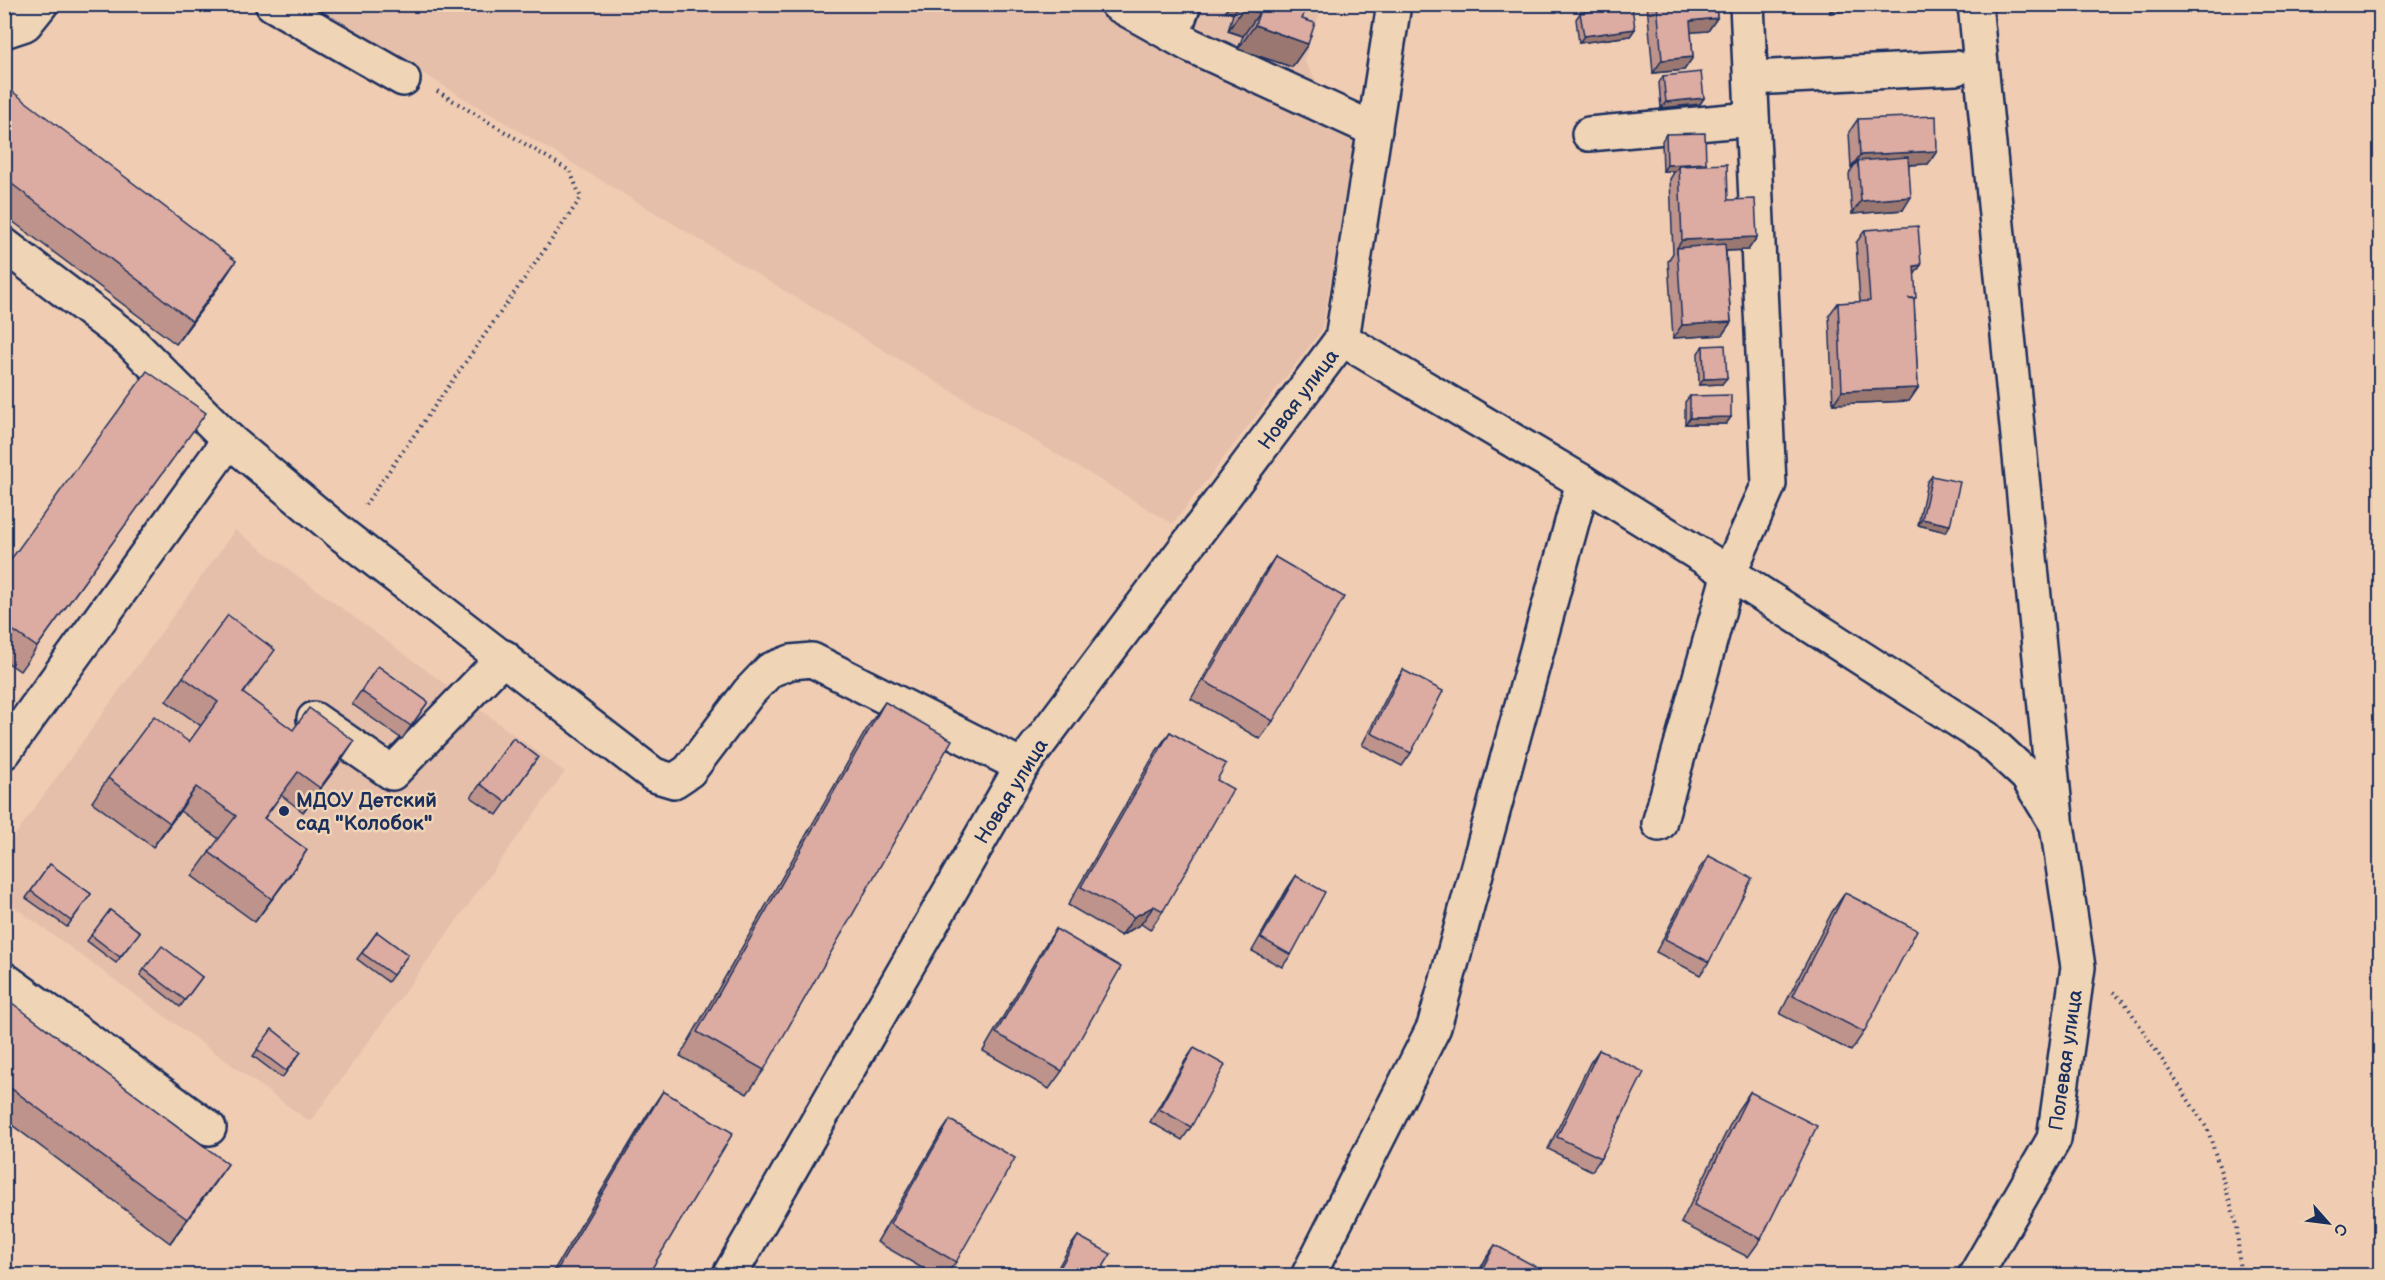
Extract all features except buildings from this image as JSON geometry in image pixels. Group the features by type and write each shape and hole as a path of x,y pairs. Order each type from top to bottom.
{"street":[{"path":"4,31 25,24 41,4"},
{"path":"272,4 403,79"},
{"path":"1117,4 1173,35 1375,130"},
{"path":"1173,35 1184,4"},
{"path":"1394,4 1342,339 1583,482 1986,738 2027,776 2057,825"},
{"path":"1659,824 1729,573 1769,484 1747,4"},
{"name":"Полевая улица","path":"1975,4 2057,825 2078,963 2054,1139 1975,1275"},
{"path":"1751,78 1956,68"},
{"path":"1589,134 1752,118"},
{"path":"4,245 128,339 229,440 344,536 504,657 654,775 674,780 690,771 749,692 770,670 790,662 813,660 1022,766"},
{"name":"Новая улица","path":"729,1275 1022,766 1342,339"},
{"path":"4,752 229,440"},
{"path":"1308,1275 1434,1027 1583,482"},
{"path":"313,717 392,773 504,657"},
{"path":"4,980 209,1128"}],"path":[{"path":"344,536 581,198 570,171 429,86 403,79"},
{"path":"2078,963 2125,1003 2208,1130 2237,1225 2240,1275"}],"shaded area":[{"path":"309,5 1322,5 1304,60 1354,145 1322,330 1173,524"},
{"name":"МДОУ Детский сад \"Колобок\"","path":"235,530 565,772 310,1122 5,900 5,849"}],"place":[{"name":"МДОУ Детский сад \"Колобок\"","path":"284,811"}]}
